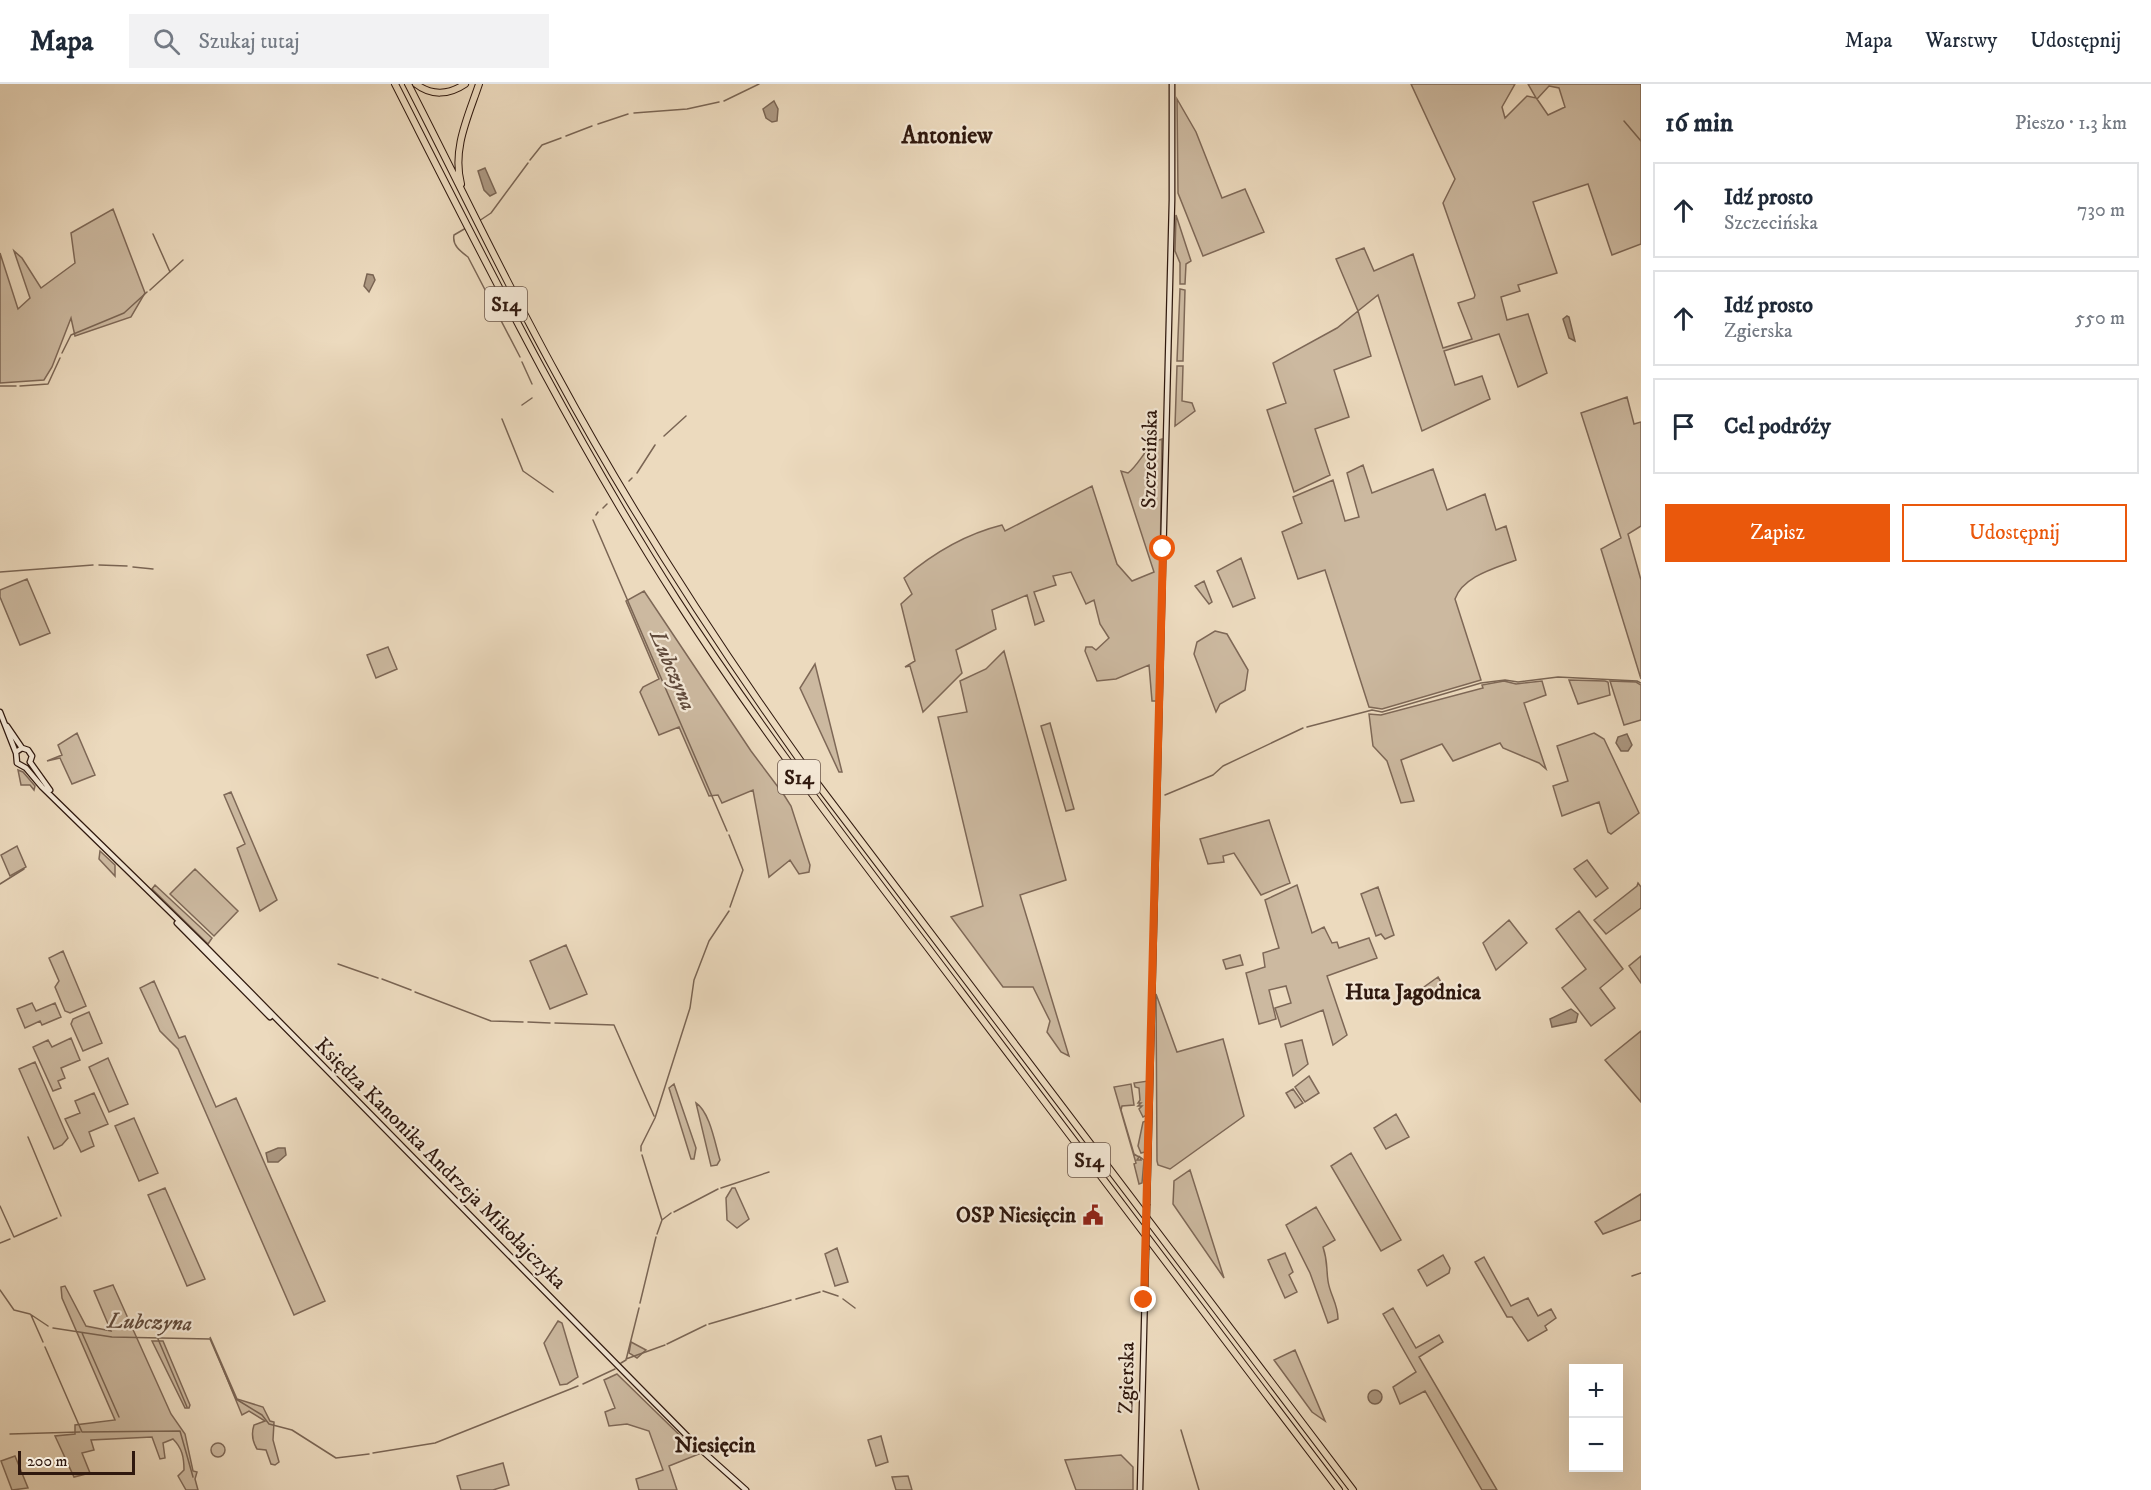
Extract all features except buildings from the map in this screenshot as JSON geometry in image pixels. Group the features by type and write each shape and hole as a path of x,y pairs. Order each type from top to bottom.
{"highway":[{"name":"S14","path":"395,84 547,379 654,563 773,741 1339,1490"},
{"name":"S14","path":"408,84 555,373 664,559 787,741 1353,1490"},
{"path":"416,84 438,93 455,90 465,84"},
{"path":"464,196 457,157 479,84"}],"main road":[{"name":"Szczecińska","path":"1153,980 1172,200 1172,84"},
{"path":"0,712 16,753 16,762 24,765 30,762 31,754 22,748 4,721"},
{"path":"16,753 22,748"},
{"name":"Księdza Kanonika Andrzeja Mikołajczyka","path":"30,762 55,797"},
{"name":"Księdza Kanonika Andrzeja Mikołajczyka","path":"24,765 166,909 201,949 297,1041 719,1468 744,1488"},
{"name":"Zgierska","path":"1140,1490 1153,980"}],"shaded area":[{"path":"1411,84 1515,84 1502,107 1505,118 1527,96 1536,98 1528,84 1641,84 1641,244 1612,255 1588,184 1533,202 1557,273 1518,285 1520,291 1501,297 1507,320 1528,314 1547,373 1518,387 1499,334 1444,351 1455,385 1482,376 1490,399 1422,431 1378,295 1358,311 1336,259 1364,248 1374,271 1413,254 1443,348 1472,339 1458,303 1474,298 1475,295 1443,203 1455,179","holes":["1549,86 1559,88 1565,107 1548,115 1537,99"]},
{"path":"1177,99 1196,132 1222,198 1245,189 1264,232 1203,256 1178,193"},
{"path":"774,101 778,109 777,121 772,122 766,118 763,109"},
{"path":"485,168 496,193 490,196 484,190 478,171"},
{"path":"113,209 145,293 131,317 75,336 71,318 52,367 44,380 0,383 0,253 18,309 30,298 14,251 22,258 41,288 75,263 71,233"},
{"path":"1176,215 1191,261 1186,264 1185,284 1180,284 1180,263 1175,251"},
{"path":"367,274 373,275 375,280 369,292 364,286"},
{"path":"1180,289 1185,290 1183,361 1177,361"},
{"path":"1358,311 1371,356 1334,370 1349,417 1315,429 1330,475 1294,492 1267,410 1286,403 1273,363 1337,328"},
{"path":"1567,316 1575,341 1569,338 1563,319"},
{"path":"1177,366 1183,366 1182,401 1192,403 1195,411 1175,426"},
{"path":"1627,397 1634,424 1641,422 1641,526 1628,534 1641,580 1641,679 1601,549 1621,538 1581,413"},
{"path":"1162,439 1158,701 1152,701 1149,665 1116,679 1097,681 1085,651 1086,647 1096,650 1109,638 1100,624 1094,600 1086,604 1071,572 1053,576 1056,585 1034,592 1044,621 1035,625 1027,595 992,610 996,629 956,650 962,673 923,712 910,666 905,667 915,661 901,604 912,594 904,578 938,553 963,539 1002,525 1005,531 1092,486 1117,564 1132,581 1154,572 1121,471 1128,473 1152,444"},
{"path":"1363,465 1372,493 1433,469 1447,510 1485,494 1496,530 1506,526 1516,560 1490,570 1465,584 1455,599 1481,680 1382,709 1369,707 1325,570 1298,579 1282,532 1302,523 1293,497 1333,480 1345,521 1359,517 1347,473"},
{"path":"1241,558 1255,598 1233,607 1217,571"},
{"path":"27,579 50,633 20,645 0,597 0,590"},
{"path":"1204,581 1212,602 1209,604 1195,586"},
{"path":"644,591 751,751 791,806 810,865 809,872 799,874 790,860 769,877 753,790 722,803 718,795 709,796 679,727 659,735 640,692 643,687 659,679 626,601"},
{"path":"1215,631 1227,634 1248,670 1245,690 1220,704 1216,712 1194,654 1197,642"},
{"path":"388,647 397,669 376,678 367,655"},
{"path":"1004,651 1066,880 1020,895 1069,1056 1061,1052 1047,1032 1050,1021 1033,987 1003,987 951,917 983,906 938,717 967,712 960,681 986,669"},
{"path":"815,664 842,772 839,772 800,688"},
{"path":"1569,680 1608,682 1610,695 1578,704"},
{"path":"1504,681 1516,684 1542,681 1546,695 1524,703 1546,769 1539,763 1503,748 1500,743 1453,761 1442,744 1401,760 1414,801 1401,803 1387,761 1373,746 1369,714 1381,715 1483,688 1482,685"},
{"path":"1610,681 1636,682 1641,685 1641,720 1624,725"},
{"path":"1050,723 1074,809 1066,811 1041,726"},
{"path":"77,733 95,775 72,784 60,758 47,761 62,755 58,745"},
{"path":"1594,733 1604,739 1639,813 1611,834 1608,832 1599,802 1562,816 1553,786 1568,781 1557,746"},
{"path":"1627,734 1632,745 1628,751 1621,751 1616,743 1618,737"},
{"path":"18,770 23,772 35,786 34,790 30,785 21,785"},
{"path":"231,792 277,900 260,911 237,848 245,844 224,795"},
{"path":"1269,820 1290,883 1261,895 1234,853 1223,856 1224,862 1208,864 1200,839"},
{"path":"17,846 26,867 10,876 1,855"},
{"path":"100,851 115,865 115,876 99,859"},
{"path":"1587,860 1608,888 1596,897 1574,869"},
{"path":"195,869 238,911 214,936 170,894"},
{"path":"1638,883 1641,887 1641,908 1606,934 1594,920"},
{"path":"155,885 212,938 208,944 152,889"},
{"path":"1297,885 1312,933 1324,927 1332,943 1337,942 1339,948 1369,938 1377,958 1327,976 1347,1035 1333,1045 1323,1010 1281,1027 1275,1008 1291,1003 1286,986 1269,990 1276,1019 1259,1024 1246,973 1265,967 1263,953 1279,948 1265,900"},
{"path":"1378,887 1394,935 1385,939 1381,934 1376,936 1361,894"},
{"path":"1579,911 1623,969 1600,988 1615,1008 1591,1026 1562,988 1586,969 1556,929"},
{"path":"1509,920 1527,943 1496,970 1483,943"},
{"path":"566,945 587,994 550,1009 530,961"},
{"path":"63,951 86,1006 70,1013 65,1011 55,987 59,981 49,958"},
{"path":"1240,955 1243,965 1226,969 1223,960"},
{"path":"1641,956 1641,983 1629,966"},
{"path":"1438,977 1445,989 1423,1002 1417,992"},
{"path":"154,981 179,1038 185,1036 216,1107 236,1098 325,1301 294,1315 178,1049 160,1031 140,988"},
{"path":"1156,994 1177,1052 1223,1039 1244,1116 1170,1169 1158,1165 1157,1161"},
{"path":"32,1003 36,1011 55,1003 61,1017 42,1025 40,1021 25,1028 17,1009"},
{"path":"1571,1009 1578,1014 1576,1022 1552,1027 1550,1019"},
{"path":"89,1012 102,1043 83,1051 71,1024 73,1019"},
{"path":"1641,1031 1641,1102 1605,1060"},
{"path":"71,1038 80,1060 61,1068 65,1078 58,1081 61,1088 53,1091 33,1047 48,1040 52,1047"},
{"path":"1302,1040 1308,1064 1293,1076 1285,1044"},
{"path":"108,1058 128,1104 109,1112 89,1067"},
{"path":"35,1062 68,1138 54,1149 19,1069"},
{"path":"1309,1076 1319,1093 1305,1102 1295,1087"},
{"path":"1148,1081 1147,1115 1143,1117 1139,1109 1142,1106 1138,1106 1141,1103 1138,1103 1139,1088 1135,1087 1134,1083"},
{"path":"674,1084 696,1148 694,1159 691,1159 669,1088"},
{"path":"1131,1084 1134,1105 1122,1106 1121,1110 1134,1154 1139,1157 1137,1160 1141,1160 1140,1157 1144,1160 1142,1183 1139,1184 1134,1164 1136,1163 1114,1087"},
{"path":"1293,1089 1303,1103 1295,1108 1286,1093"},
{"path":"94,1093 108,1124 89,1132 94,1146 81,1152 65,1119 80,1113 75,1101"},
{"path":"696,1103 705,1113 711,1129 720,1160 717,1165 711,1166"},
{"path":"1396,1114 1409,1137 1386,1149 1374,1128"},
{"path":"134,1118 158,1173 139,1181 115,1126"},
{"path":"1146,1121 1145,1152 1141,1153 1138,1146 1143,1122"},
{"path":"285,1148 286,1155 278,1162 268,1162 266,1153"},
{"path":"1351,1153 1401,1240 1381,1251 1331,1166"},
{"path":"1190,1170 1224,1278 1173,1204 1174,1181"},
{"path":"165,1188 205,1279 187,1286 148,1195"},
{"path":"732,1188 735,1188 749,1219 737,1228 727,1220 726,1198"},
{"path":"1641,1194 1641,1220 1603,1234 1595,1222"},
{"path":"1316,1207 1335,1240 1323,1247 1329,1286 1338,1314 1338,1319 1328,1323 1310,1273 1286,1225"},
{"path":"837,1248 848,1282 835,1286 825,1254"},
{"path":"1285,1253 1293,1272 1289,1275 1297,1292 1285,1298 1268,1260"},
{"path":"1443,1255 1450,1268 1449,1273 1427,1286 1418,1270"},
{"path":"1484,1257 1511,1306 1528,1298 1538,1316 1551,1309 1556,1318 1545,1326 1547,1330 1528,1341 1512,1317 1507,1317 1475,1262"},
{"path":"113,1285 171,1414 185,1434 193,1471 197,1472 195,1479 198,1490 186,1490 178,1476 184,1470 184,1461 173,1439 163,1443 165,1458 160,1459 152,1437 91,1440 94,1450 82,1453 90,1473 74,1477 55,1436 75,1434 75,1425 115,1420 62,1298 61,1287 65,1286 86,1326 111,1331 94,1291"},
{"path":"1393,1308 1416,1348 1439,1335 1443,1342 1419,1357 1497,1490 1482,1490 1425,1391 1400,1404 1393,1387 1416,1372 1383,1314"},
{"path":"558,1321 562,1323 578,1377 567,1384 560,1385 544,1343"},
{"path":"210,1337 237,1399 263,1407 270,1421 274,1422 273,1440 279,1462 275,1465 271,1464 266,1450 257,1449 253,1440 254,1425 265,1421 249,1411 242,1415"},
{"path":"152,1341 163,1341 190,1405 189,1408 185,1408"},
{"path":"631,1342 646,1350 637,1358 629,1353"},
{"path":"1295,1350 1325,1421 1312,1412 1274,1360"},
{"path":"617,1374 699,1454 669,1466 677,1490 639,1490 636,1479 663,1470 649,1431 627,1424 609,1426 605,1412 615,1408 604,1380"},
{"path":"1372,1390 1378,1390 1382,1397 1378,1404 1372,1404 1368,1400 1368,1394"},
{"path":"881,1436 888,1462 876,1466 868,1440"},
{"path":"218,1443 223,1445 225,1450 223,1455 218,1457 213,1455 211,1450 213,1445"},
{"path":"1121,1455 1133,1467 1133,1490 1076,1490 1065,1460"},
{"path":"15,1456 28,1488 12,1490 1,1461"},
{"path":"503,1463 509,1485 493,1490 461,1490 457,1476"},
{"path":"908,1476 912,1490 896,1490 892,1477"}],"waterway":[{"name":"Lubczyna","path":"724,101 759,84"},
{"name":"Lubczyna","path":"634,113 687,109 719,102"},
{"name":"Lubczyna","path":"598,124 628,114"},
{"path":"1624,121 1641,141"},
{"name":"Lubczyna","path":"566,136 592,126"},
{"name":"Lubczyna","path":"530,160 542,145 561,138"},
{"name":"Lubczyna","path":"479,221 491,213 528,163"},
{"name":"Lubczyna","path":"466,228 454,235 455,245 468,257 520,357"},
{"path":"153,234 170,272"},
{"path":"150,290 183,260"},
{"path":"62,353 71,335 124,313 147,292"},
{"path":"20,386 48,384 60,358"},
{"name":"Lubczyna","path":"522,362 532,384"},
{"path":"0,386 16,386"},
{"name":"Lubczyna","path":"522,405 532,398"},
{"name":"Lubczyna","path":"664,436 686,416"},
{"name":"Lubczyna","path":"502,419 523,471 553,492"},
{"name":"Lubczyna","path":"637,473 655,445"},
{"name":"Lubczyna","path":"629,481 632,478"},
{"name":"Lubczyna","path":"603,508 607,504"},
{"name":"Lubczyna","path":"593,520 727,831"},
{"path":"0,572 93,565"},
{"path":"99,565 127,566"},
{"path":"133,567 153,569"},
{"path":"1307,727 1372,710 1382,712 1481,683 1505,680 1518,682 1558,677 1641,683"},
{"path":"1165,795 1213,775 1223,766 1303,728"},
{"name":"Lubczyna","path":"729,835 743,870 730,907"},
{"path":"0,884 24,869"},
{"name":"Lubczyna","path":"641,1151 641,1146 655,1118 690,1008 694,980 709,941 729,911"},
{"path":"338,964 378,978"},
{"path":"382,979 411,990"},
{"path":"415,992 491,1021 523,1022"},
{"path":"528,1022 550,1023"},
{"path":"555,1023 614,1025 654,1116"},
{"path":"28,1137 61,1216"},
{"name":"Lubczyna","path":"642,1155 662,1220 657,1234"},
{"path":"721,1188 769,1172"},
{"path":"674,1212 718,1189"},
{"path":"0,1206 14,1237 57,1218"},
{"path":"662,1220 671,1213"},
{"name":"Lubczyna","path":"640,1303 656,1237"},
{"path":"0,1243 10,1239"},
{"path":"1632,1276 1641,1273"},
{"name":"Lubczyna","path":"0,1290 14,1310 30,1314 48,1326"},
{"path":"823,1291 838,1296"},
{"path":"796,1299 820,1292"},
{"path":"843,1299 855,1308"},
{"path":"709,1324 791,1300"},
{"name":"Lubczyna","path":"621,1363 626,1360 639,1308"},
{"path":"31,1315 43,1342"},
{"path":"667,1344 706,1325"},
{"name":"Lubczyna","path":"53,1328 112,1337 210,1339 236,1399 262,1415 269,1424 292,1430 336,1458 369,1454"},
{"path":"82,1333 119,1417"},
{"path":"158,1339 187,1407"},
{"path":"626,1359 665,1345"},
{"path":"45,1347 82,1432 180,1431 193,1477"},
{"name":"Lubczyna","path":"583,1384 615,1369"},
{"name":"Lubczyna","path":"373,1453 435,1443 578,1386"},
{"path":"1181,1430 1199,1490"},
{"path":"10,1434 80,1432"}],"place":[{"name":"OSP Niesięcin","path":"1093,1215"}],"district":[{"name":"Antoniew","path":"947,135"},
{"name":"Huta Jagodnica","path":"1413,991"},
{"name":"Niesięcin","path":"715,1444"}],"route":[{"path":"1144,1300 1163,549"}]}
